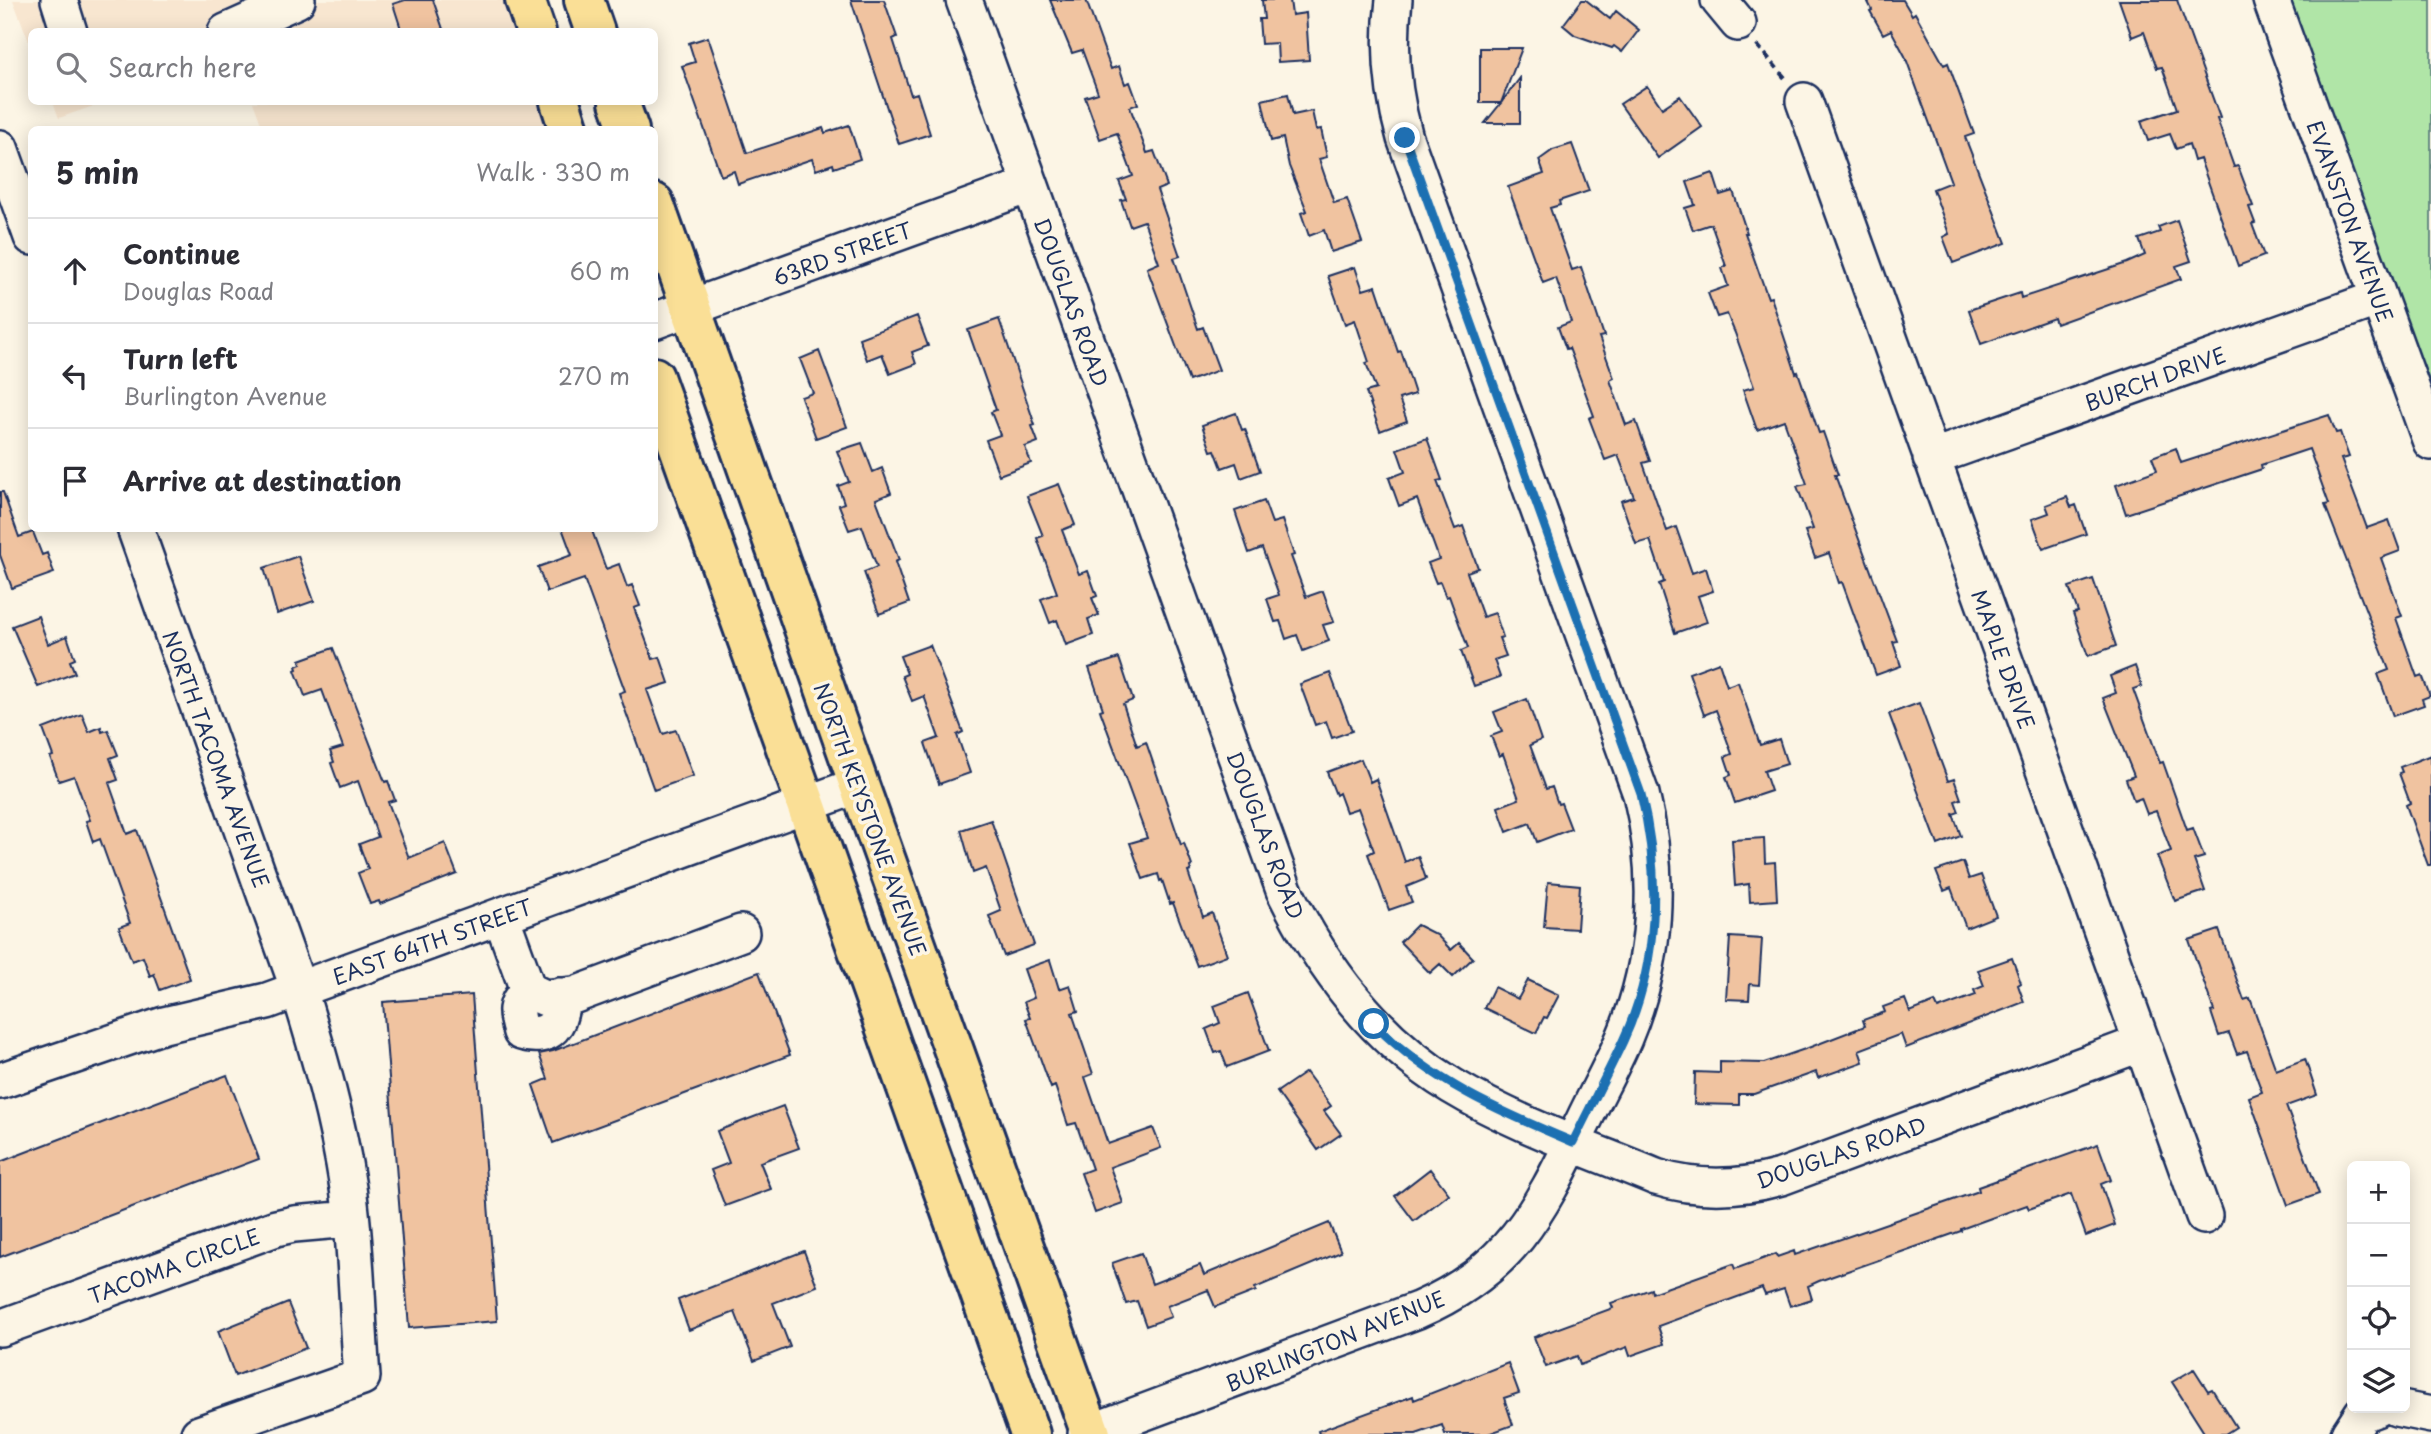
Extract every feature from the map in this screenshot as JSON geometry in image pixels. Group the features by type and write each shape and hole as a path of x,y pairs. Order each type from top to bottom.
{"main road":[{"path":"525,0 535,28"},
{"path":"584,0 594,28"},
{"path":"561,105 568,126"},
{"path":"620,105 628,126"},
{"name":"NORTH KEYSTONE AVENUE","path":"658,214 1089,1433"},
{"path":"658,388 1030,1434"}],"street":[{"path":"59,0 68,28"},
{"path":"235,28 297,0"},
{"name":"DOUGLAS ROAD","path":"964,0 1279,877 1306,935 1326,966 1357,1006 1403,1050 1454,1087 1510,1116 1681,1185 1718,1187 1756,1184 1781,1177 2142,1043"},
{"name":"BURLINGTON AVENUE","path":"1089,1433 1418,1310 1455,1292 1487,1270 1515,1242 1541,1206 1623,1040 1647,968 1654,919 1654,893 1647,819 1628,756 1405,138 1392,77 1390,39 1394,0"},
{"name":"EVANSTON AVENUE","path":"2271,0 2431,442"},
{"name":"MAPLE DRIVE","path":"1804,101 2204,1216"},
{"path":"0,148 28,226"},
{"name":"63RD STREET","path":"658,320 1030,185"},
{"name":"BURCH DRIVE","path":"1931,458 2379,298"},
{"name":"NORTH TACOMA AVENUE","path":"136,532 299,990"},
{"name":"EAST 64TH STREET","path":"0,1081 164,1025 267,1001 299,990 859,785"},
{"path":"502,916 544,993 575,995 741,933"},
{"path":"199,1434 362,1377 348,1191 331,1101 299,990"},
{"name":"TACOMA CIRCLE","path":"0,1328 276,1228 351,1219"},
{"path":"2410,1411 2431,1415"}],"path":[{"path":"1729,11 1804,101"}],"shaded area":[{"path":"13,0 512,0 521,28 28,28 28,39"},
{"path":"54,105 96,105 59,118"},
{"path":"254,105 546,105 553,126 262,126"}],"green space":[{"path":"2270,0 2431,0 2431,444"}],"building":[{"path":"405,0 433,0 443,28 401,28 393,4"},
{"path":"851,0 884,0 897,37 893,39 911,95 917,93 930,134 899,144"},
{"path":"1050,0 1086,0 1111,69 1119,66 1125,84 1130,82 1138,104 1130,107 1147,153 1154,151 1167,186 1157,190 1180,256 1174,258 1198,329 1203,327 1219,370 1189,381 1147,268 1159,263 1144,221 1130,226 1121,200 1126,199 1119,181 1133,176 1117,133 1100,139 1085,97 1098,93 1082,50 1072,53"},
{"path":"1262,0 1290,0 1292,15 1306,13 1309,60 1278,62 1277,43 1261,44 1259,19 1264,19"},
{"path":"1582,0 1586,0 1610,19 1616,11 1639,30 1622,52 1614,46 1612,48 1575,35 1563,25"},
{"path":"1867,0 1903,0 1912,15 1915,13 1944,65 1948,63 1974,134 1965,137 2006,243 1953,263 1943,237 1949,234 1933,189 1951,182 1905,56 1891,30 1883,34"},
{"path":"2119,0 2177,0 2220,118 2217,119 2234,167 2238,166 2253,206 2249,207 2255,223 2252,224 2264,256 2238,266 2200,159 2194,161 2189,144 2176,149 2170,134 2148,141 2141,121 2177,109 2162,67 2157,68 2144,32 2132,37"},
{"path":"708,37 747,153 823,128 825,133 849,125 860,159 834,168 833,164 816,170 812,159 738,184 734,171 721,176 682,66 695,62 689,43"},
{"path":"1480,48 1522,48 1501,103 1480,103"},
{"path":"1520,78 1520,123 1485,123"},
{"path":"1647,86 1662,108 1680,96 1702,127 1658,158 1620,104"},
{"path":"1288,94 1293,115 1312,111 1316,130 1321,129 1327,157 1319,159 1334,203 1347,199 1362,242 1331,252 1324,230 1309,236 1301,213 1307,211 1289,166 1283,138 1271,141 1262,100"},
{"path":"1572,144 1589,191 1559,201 1560,205 1550,208 1572,270 1581,267 1604,336 1599,337 1614,378 1610,380 1626,425 1636,421 1650,461 1643,463 1667,531 1676,527 1692,573 1706,568 1713,591 1698,596 1707,622 1675,633 1659,584 1664,582 1650,540 1636,544 1621,501 1634,497 1618,455 1605,460 1589,418 1594,416 1569,348 1566,349 1558,327 1571,322 1556,278 1543,283 1508,187 1544,174 1539,160 1553,150"},
{"path":"1713,173 1720,195 1733,191 1768,298 1771,297 1819,433 1823,432 1838,475 1835,475 1897,641 1893,642 1901,666 1876,675 1829,553 1815,558 1805,531 1813,529 1797,486 1807,484 1784,420 1757,430 1743,390 1754,387 1735,333 1727,314 1717,317 1708,293 1728,286 1722,268 1726,266 1711,224 1693,230 1685,208 1695,205 1687,182"},
{"path":"2177,220 2191,261 2176,266 2181,279 2056,324 2054,318 1981,344 1969,310 2020,293 2021,298 2127,263 2145,255 2139,239 2160,232 2158,227"},
{"path":"1355,267 1363,290 1376,286 1415,394 1399,399 1407,421 1380,431 1366,392 1376,389 1355,320 1345,324 1328,276"},
{"path":"917,316 928,346 912,352 916,364 890,374 882,354 867,360 859,338"},
{"path":"999,319 1035,425 1032,426 1038,442 1025,447 1031,463 999,475 986,440 1000,435 991,412 996,410 968,330"},
{"path":"819,351 847,427 816,438 801,397 813,393 800,359"},
{"path":"1236,413 1242,430 1245,429 1260,471 1241,478 1236,463 1222,468 1215,450 1211,451 1202,425"},
{"path":"2329,415 2336,433 2340,432 2349,457 2341,459 2367,528 2389,520 2400,551 2381,558 2402,616 2396,618 2417,677 2422,675 2430,696 2422,699 2424,705 2393,716 2378,674 2389,670 2325,505 2329,504 2309,449 2261,465 2262,469 2126,514 2116,485 2157,470 2152,457 2176,448 2181,463"},
{"path":"1427,438 1442,480 1437,481 1455,529 1463,526 1478,568 1467,572 1483,617 1495,613 1503,637 1499,638 1506,656 1494,660 1500,677 1474,686 1461,651 1468,648 1449,596 1446,597 1440,582 1436,583 1428,563 1439,559 1417,499 1399,506 1389,478 1405,472 1397,449"},
{"path":"862,443 873,472 882,468 891,493 876,499 899,560 895,562 909,603 879,614 864,572 877,567 862,526 849,530 839,505 844,503 838,486 849,482 837,451"},
{"path":"1059,484 1075,525 1062,530 1079,574 1088,571 1097,596 1092,598 1099,615 1088,619 1093,635 1066,645 1057,620 1050,623 1041,599 1057,593 1037,538 1043,536 1027,496"},
{"path":"0,492 3,492 19,537 33,532 42,555 47,553 54,573 12,588 0,555"},
{"path":"2067,497 2071,507 2076,505 2086,534 2043,549 2032,519 2049,513 2046,505"},
{"path":"1264,501 1272,523 1282,520 1294,555 1291,556 1306,597 1323,591 1334,622 1323,625 1329,641 1303,651 1297,635 1286,639 1280,621 1275,622 1267,599 1279,595 1262,548 1249,553 1235,511"},
{"path":"563,532 592,532 606,569 619,564 627,587 632,585 640,606 634,608 653,659 660,657 669,683 647,690 663,734 676,730 693,776 654,790 619,693 625,691 584,579 547,592 538,567 572,555"},
{"path":"298,556 314,601 277,614 264,568"},
{"path":"2093,579 2116,646 2088,656 2073,613 2078,612 2069,587"},
{"path":"38,616 48,644 67,636 75,659 70,661 75,673 38,687 12,626"},
{"path":"930,645 963,732 957,735 970,773 939,784 925,743 939,738 924,696 912,701 902,676 907,674 900,656"},
{"path":"333,648 385,782 388,781 395,800 388,802 409,858 445,843 457,874 380,904 379,901 370,904 358,873 368,869 359,844 378,837 358,781 340,788 331,763 334,762 330,751 343,747 322,690 305,696 295,670 296,666 301,664 300,660"},
{"path":"1119,658 1133,700 1123,704 1137,746 1146,742 1181,845 1184,843 1192,866 1188,872 1203,917 1212,913 1227,955 1197,966 1162,880 1160,881 1158,874 1143,879 1130,843 1147,838 1100,710 1103,709 1089,668"},
{"path":"1719,662 1727,686 1738,682 1760,745 1779,739 1787,764 1764,771 1771,791 1735,803 1726,777 1731,775 1725,757 1732,754 1716,710 1704,715 1689,673"},
{"path":"2135,666 2142,686 2133,689 2187,830 2193,828 2204,857 2194,860 2205,891 2175,901 2157,856 2171,851 2156,811 2147,814 2141,798 2134,801 2126,779 2134,776 2103,698 2116,693 2110,676"},
{"path":"1330,673 1352,731 1332,738 1326,721 1315,725 1300,684"},
{"path":"1527,699 1541,740 1530,745 1546,789 1552,787 1571,829 1537,842 1530,823 1507,832 1498,807 1519,799 1503,754 1499,756 1491,736 1502,732 1494,712"},
{"path":"1919,703 1948,781 1954,779 1961,799 1955,801 1959,812 1953,814 1961,836 1938,845 1889,714"},
{"path":"82,714 89,732 101,727 102,732 108,730 118,755 110,758 118,780 109,783 127,834 137,830 190,979 160,990 154,974 150,976 143,957 132,961 119,927 130,923 100,839 93,842 86,821 90,820 74,776 59,781 50,757 53,756 43,729"},
{"path":"2431,755 2431,865 2428,865 2406,805 2410,803 2399,773 2402,772 2400,767"},
{"path":"1361,759 1370,782 1376,779 1405,862 1418,856 1426,879 1406,887 1412,902 1389,910 1368,854 1374,851 1358,808 1346,812 1327,772"},
{"path":"991,820 1034,945 1004,956 989,916 1001,911 986,868 973,873 961,830"},
{"path":"1764,838 1765,863 1775,862 1777,900 1750,902 1749,884 1735,886 1732,840"},
{"path":"1963,862 1969,879 1981,875 1996,916 1966,928 1951,888 1944,891 1936,871"},
{"path":"1548,882 1580,885 1577,929 1544,927"},
{"path":"1417,925 1437,935 1451,950 1459,943 1473,958 1453,977 1440,964 1430,973 1400,942"},
{"path":"2219,930 2244,1000 2250,998 2276,1070 2305,1059 2317,1095 2286,1106 2319,1194 2288,1205 2249,1097 2262,1092 2247,1051 2237,1054 2229,1033 2219,1036 2211,1012 2214,1011 2189,940"},
{"path":"1730,937 1762,939 1759,985 1750,984 1749,1000 1726,999"},
{"path":"2012,958 2021,983 2018,985 2024,1002 1906,1048 1901,1034 1859,1050 1863,1062 1818,1078 1816,1072 1754,1094 1739,1094 1739,1105 1694,1104 1695,1072 1720,1073 1720,1062 1764,1063 1808,1048 1865,1026 1863,1020 1885,1012 1883,1007 1905,999 1910,1012 1935,1002 1938,1009 1976,995 1974,990 1984,986 1978,970"},
{"path":"1050,960 1059,989 1070,985 1078,1011 1072,1013 1093,1074 1085,1077 1108,1144 1153,1128 1161,1148 1110,1167 1123,1203 1095,1213 1081,1173 1092,1169 1076,1123 1068,1125 1055,1086 1051,1088 1026,1019 1030,1018 1024,1002 1034,998 1024,969"},
{"path":"759,972 790,1055 553,1143 533,1085 548,1079 539,1054"},
{"path":"1528,980 1559,995 1536,1033 1484,1008 1494,987 1518,999"},
{"path":"1248,993 1269,1051 1227,1067 1221,1051 1215,1053 1206,1029 1220,1023 1214,1006"},
{"path":"472,995 497,1321 409,1328 383,1002"},
{"path":"1306,1072 1331,1106 1324,1111 1341,1134 1318,1150 1277,1092"},
{"path":"227,1075 259,1159 0,1257 0,1162"},
{"path":"783,1106 799,1148 760,1162 771,1189 725,1206 711,1170 729,1163 717,1131"},
{"path":"2098,1144 2111,1180 2101,1184 2115,1225 2086,1236 2071,1194 2029,1209 2027,1205 1819,1281 1808,1286 1812,1299 1790,1306 1784,1289 1765,1295 1762,1288 1658,1326 1664,1344 1630,1356 1627,1347 1580,1365 1577,1356 1546,1367 1534,1337 1613,1308 1611,1303 1651,1289 1652,1293 1733,1264 1735,1269 1776,1254 1777,1257 1794,1251 1795,1255 1979,1191 1978,1187"},
{"path":"1430,1169 1449,1194 1414,1221 1395,1196"},
{"path":"1329,1223 1341,1252 1215,1307 1208,1290 1167,1306 1171,1317 1146,1326 1137,1301 1126,1304 1112,1263 1141,1253 1152,1284 1200,1265 1204,1275"},
{"path":"804,1251 817,1286 773,1303 790,1347 754,1361 735,1312 689,1330 678,1300"},
{"path":"288,1303 306,1348 235,1376 218,1331"},
{"path":"1508,1363 1519,1393 1504,1398 1513,1425 1488,1434 1445,1434 1442,1425 1416,1434 1319,1434 1318,1431 1413,1396 1414,1400"},
{"path":"2194,1369 2208,1391 2212,1389 2236,1427 2225,1434 2205,1434 2172,1382"}],"route":[{"path":"1374,1024 1403,1050 1454,1087 1510,1116 1573,1142 1623,1040 1647,968 1654,919 1653,855 1641,794 1405,138"}]}
